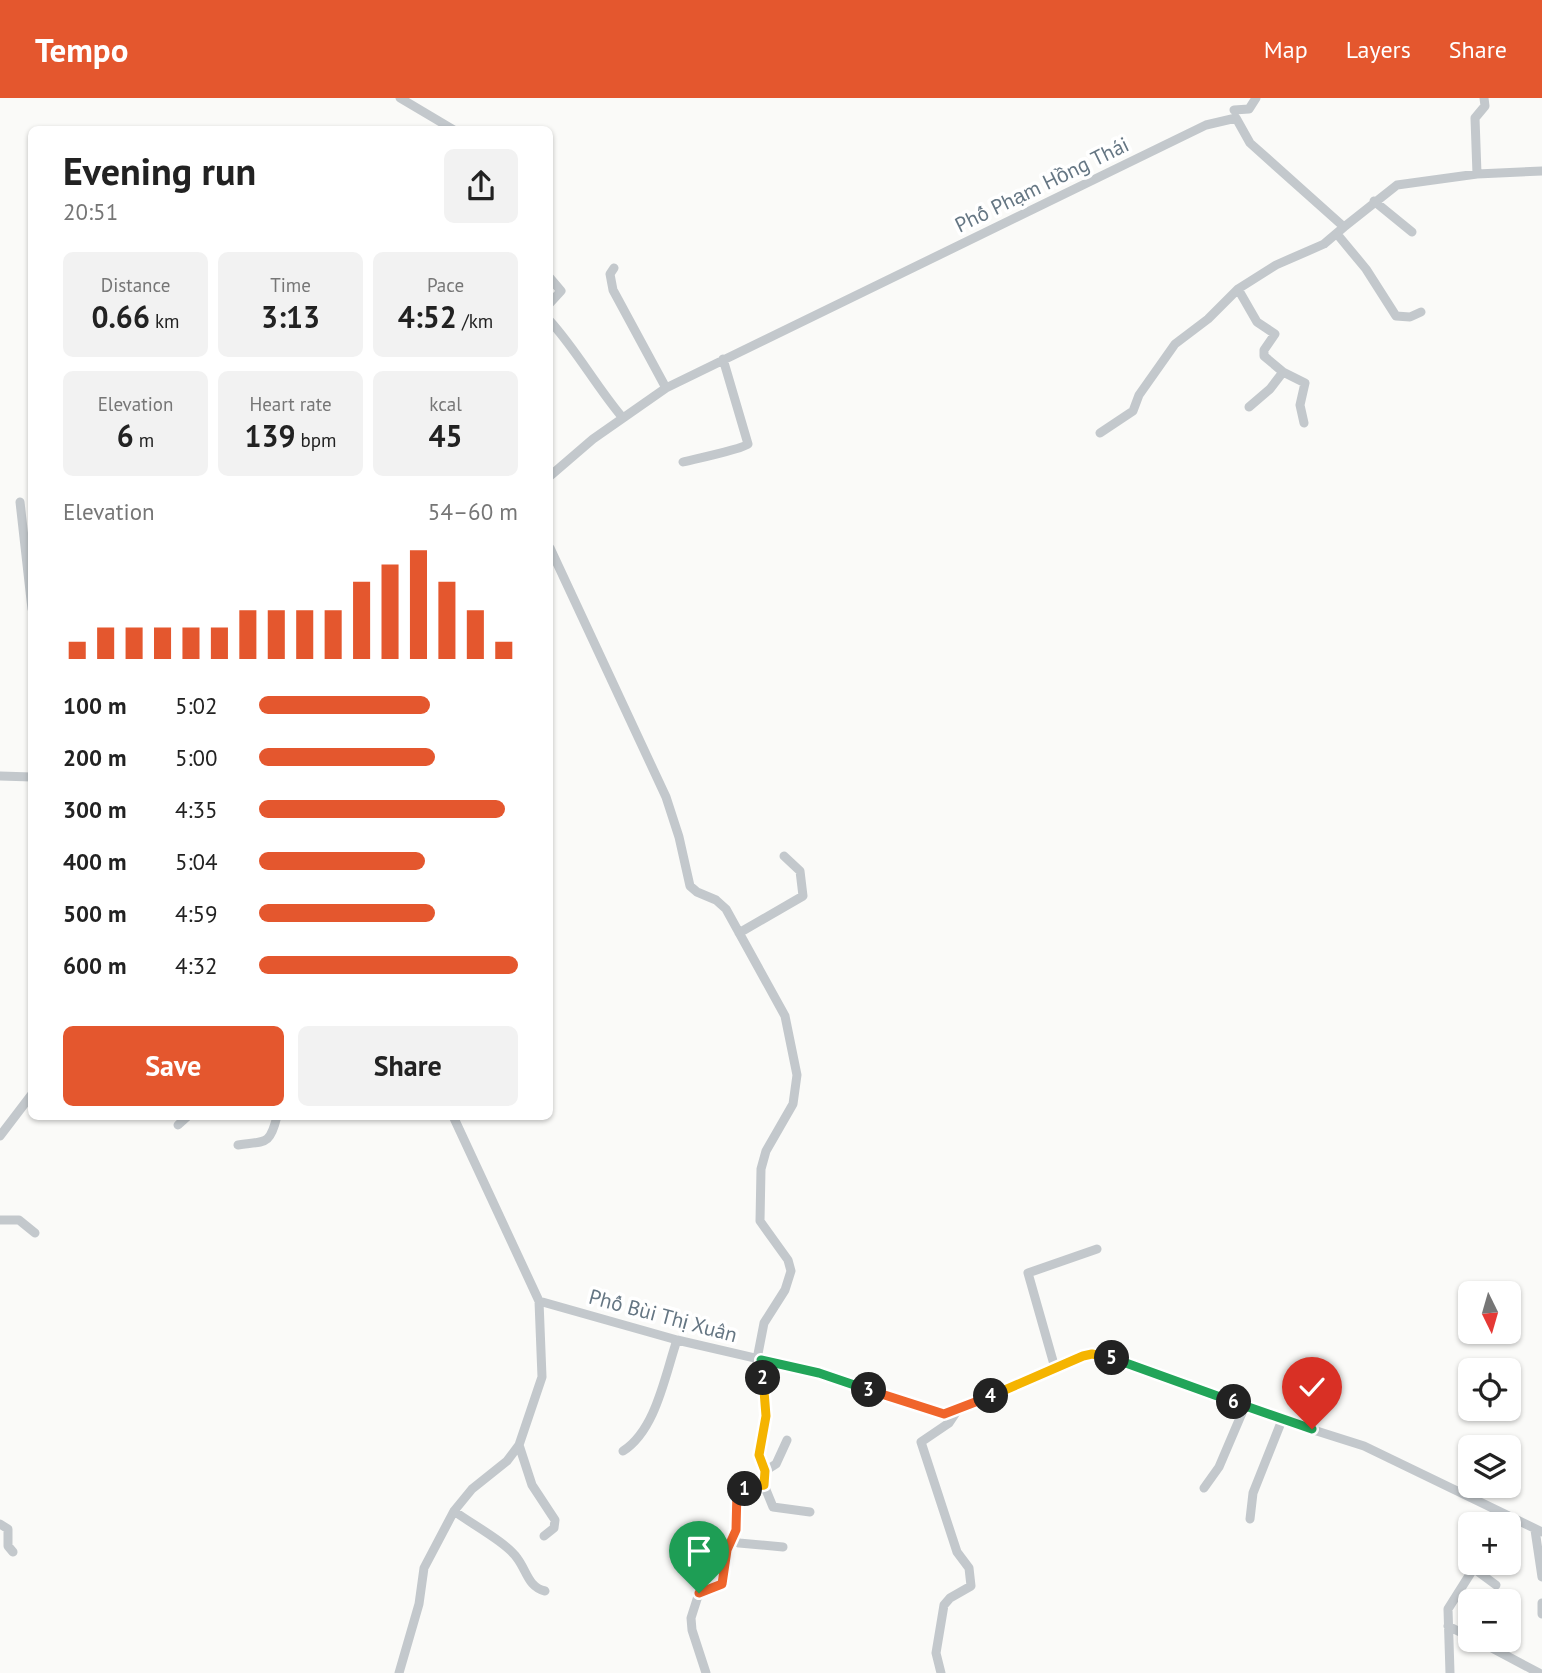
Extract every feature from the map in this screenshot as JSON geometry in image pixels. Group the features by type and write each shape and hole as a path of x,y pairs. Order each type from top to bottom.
{"street":[{"path":"400,98 447,126"},
{"path":"1231,98 1235,114 1250,143 1344,227"},
{"name":"Phố Phạm Hồng Thái","path":"553,474 622,417 666,388 1206,125 1249,109 1256,98"},
{"path":"1477,174 1475,118 1485,106 1484,98"},
{"path":"1100,433 1133,411 1139,395 1175,344 1208,319 1238,289 1264,272 1324,244 1397,184 1477,174 1542,171"},
{"path":"1374,201 1412,232"},
{"path":"1336,234 1366,269 1396,316 1410,317 1421,312"},
{"path":"614,268 610,274 613,289 666,388"},
{"path":"553,282 561,291 553,300"},
{"path":"1238,289 1257,322 1275,334 1263,353 1283,372 1305,383 1300,405 1304,423"},
{"path":"553,325 572,347 594,384 622,417"},
{"path":"683,463 748,446 723,359"},
{"path":"1249,407 1270,389 1283,372"},
{"path":"20,502 28,573"},
{"path":"553,554 666,797 679,837 690,886 721,904 785,1016 797,1075 793,1104 766,1151 761,1168 760,1221 788,1260 791,1271 790,1282 764,1323 759,1360 766,1416 759,1455 765,1471 764,1485 773,1507 810,1512"},
{"path":"0,776 28,777"},
{"path":"738,933 803,896 800,870 784,856"},
{"path":"0,1136 28,1099"},
{"path":"178,1125 184,1120"},
{"path":"238,1145 267,1141 271,1137 276,1120"},
{"path":"400,1673 419,1604 424,1568 454,1511 479,1482 507,1461 519,1445 542,1377 539,1301 455,1120"},
{"path":"0,1220 19,1220 35,1233"},
{"path":"1052,1369 1028,1273 1097,1249"},
{"name":"Phố Bùi Thị Xuân","path":"539,1301 677,1340 819,1373 938,1412 957,1411"},
{"path":"623,1451 639,1436 652,1413 677,1340"},
{"path":"941,1673 936,1653 944,1605 950,1598 971,1586 971,1572 957,1552 921,1443 949,1423 957,1411 1083,1356 1104,1355 1282,1420 1364,1446 1488,1512"},
{"path":"1203,1488 1219,1467 1245,1406"},
{"path":"1250,1519 1253,1493 1282,1420"},
{"path":"765,1471 778,1461 787,1440"},
{"path":"519,1445 532,1485 555,1520 554,1528 544,1536"},
{"path":"706,1673 692,1630 691,1618 699,1593 722,1584 727,1550 736,1530 737,1491 764,1485"},
{"path":"454,1511 507,1548 517,1557 535,1587 545,1591"},
{"path":"0,1524 7,1527 8,1546 13,1552"},
{"path":"1521,1526 1539,1531 1542,1577"},
{"path":"732,1539 739,1543 783,1547"},
{"path":"1450,1673 1447,1617 1452,1599 1469,1575"},
{"path":"1485,1575 1496,1585"},
{"path":"1542,1603 1542,1614"},
{"path":"1448,1626 1458,1631"},
{"path":"1499,1652 1539,1673"}],"route":[{"path":"699,1593 717,1587 724,1579 727,1550 736,1530 737,1491 764,1485 766,1475 759,1460 766,1416 761,1360 819,1373 944,1414 957,1411 1083,1356 1104,1355 1312,1429"}]}
